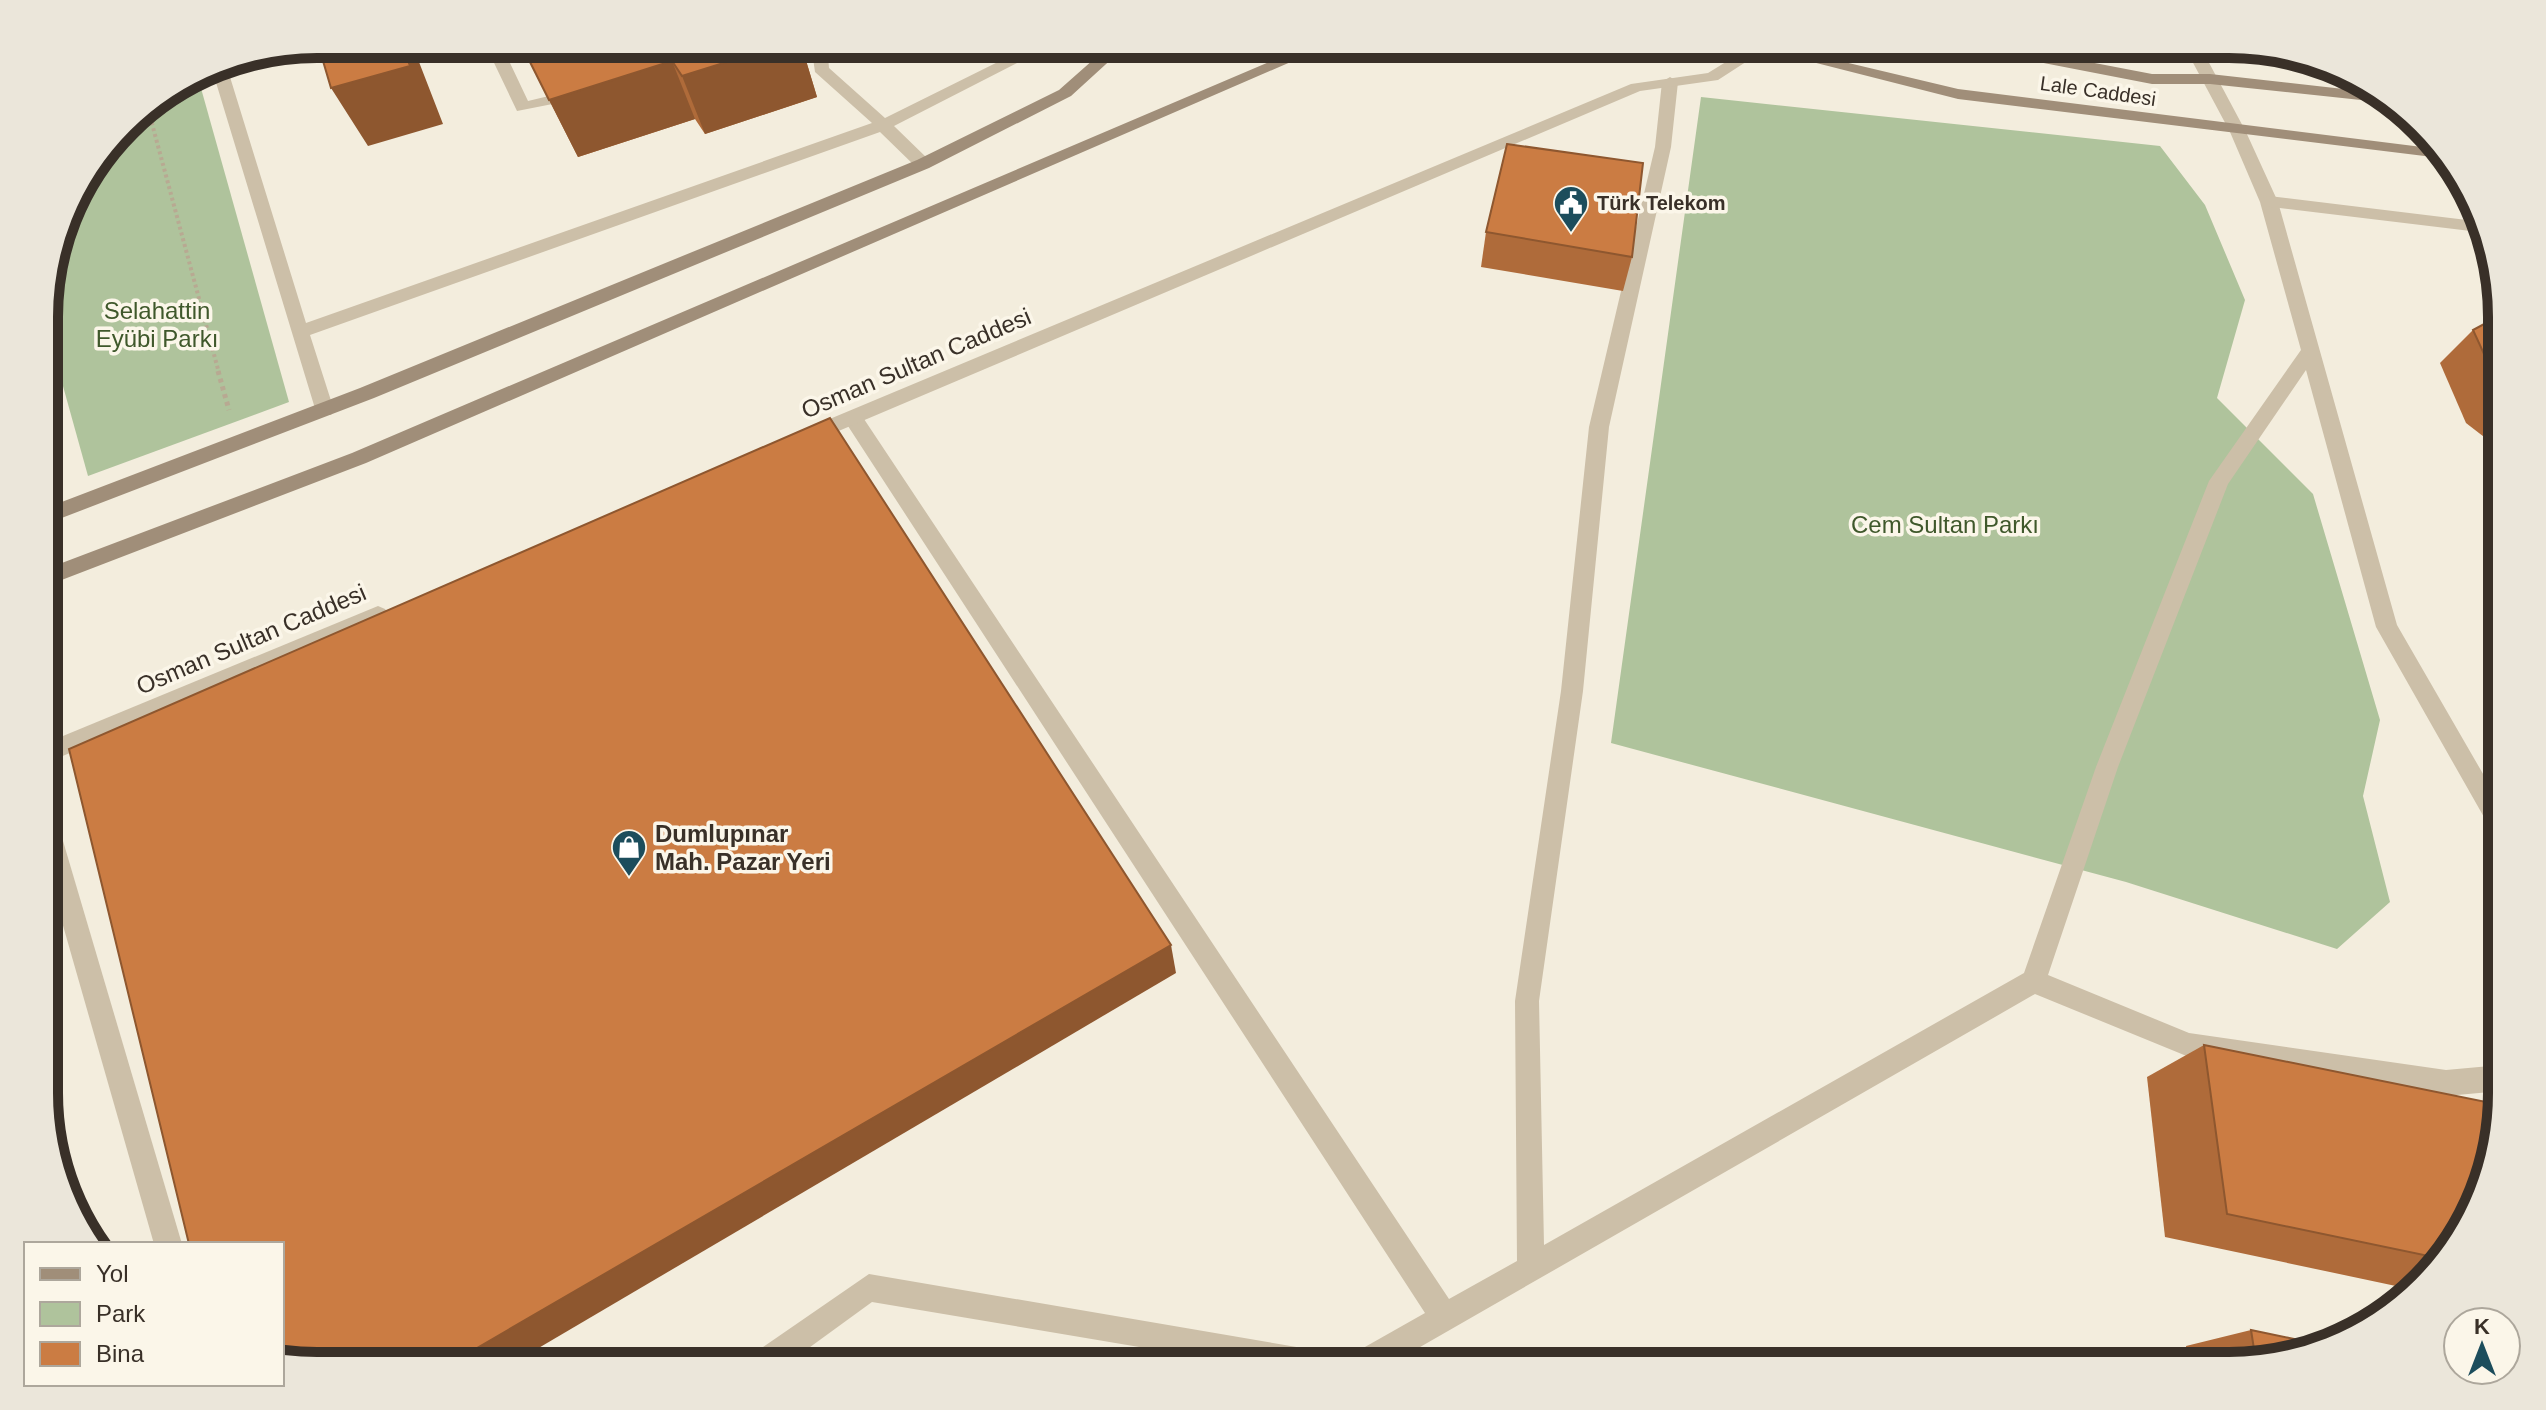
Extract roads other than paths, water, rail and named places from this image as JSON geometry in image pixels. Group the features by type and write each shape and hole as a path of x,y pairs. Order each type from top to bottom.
{"main road":[{"path":"58,573 359,458 1290,58"},
{"name":"Lale Caddesi","path":"1810,58 1958,94 2238,132 2430,153"},
{"name":"Lale Caddesi","path":"2044,58 2152,79 2210,79 2365,97"},
{"path":"58,512 324,410 923,164 1065,93 1104,59"}],"street":[{"name":"Osman Sultan Caddesi","path":"794,442 1637,87 1712,77 1738,58"},
{"path":"2199,58 2238,132 2269,202 2387,627 2487,802"},
{"path":"500,59 523,107 598,89"},
{"path":"820,59 821,69 923,164"},
{"path":"300,332 883,125 1017,59"},
{"path":"222,77 324,410"},
{"path":"1531,1267 1527,1001 1572,691 1599,427 1663,147 1670,82"},
{"path":"2269,202 2471,226"},
{"path":"1384,1351 2034,981 2107,767 2219,481 2311,349"},
{"path":"853,418 1444,1316"},
{"name":"Osman Sultan Caddesi","path":"58,748 398,607"},
{"path":"58,865 167,1242"},
{"path":"2034,981 2189,1045 2446,1083 2487,1079"},
{"path":"780,1352 869,1288 1252,1352"}],"place":[{"name":"Türk Telekom","path":"1571,234"},
{"name":"Dumlupınar Mah. Pazar Yeri","path":"629,878"}],"park label":[{"name":"Selahattin Eyübi Parkı","path":"157,324"},
{"name":"Cem Sultan Parkı","path":"1945,524"}]}
